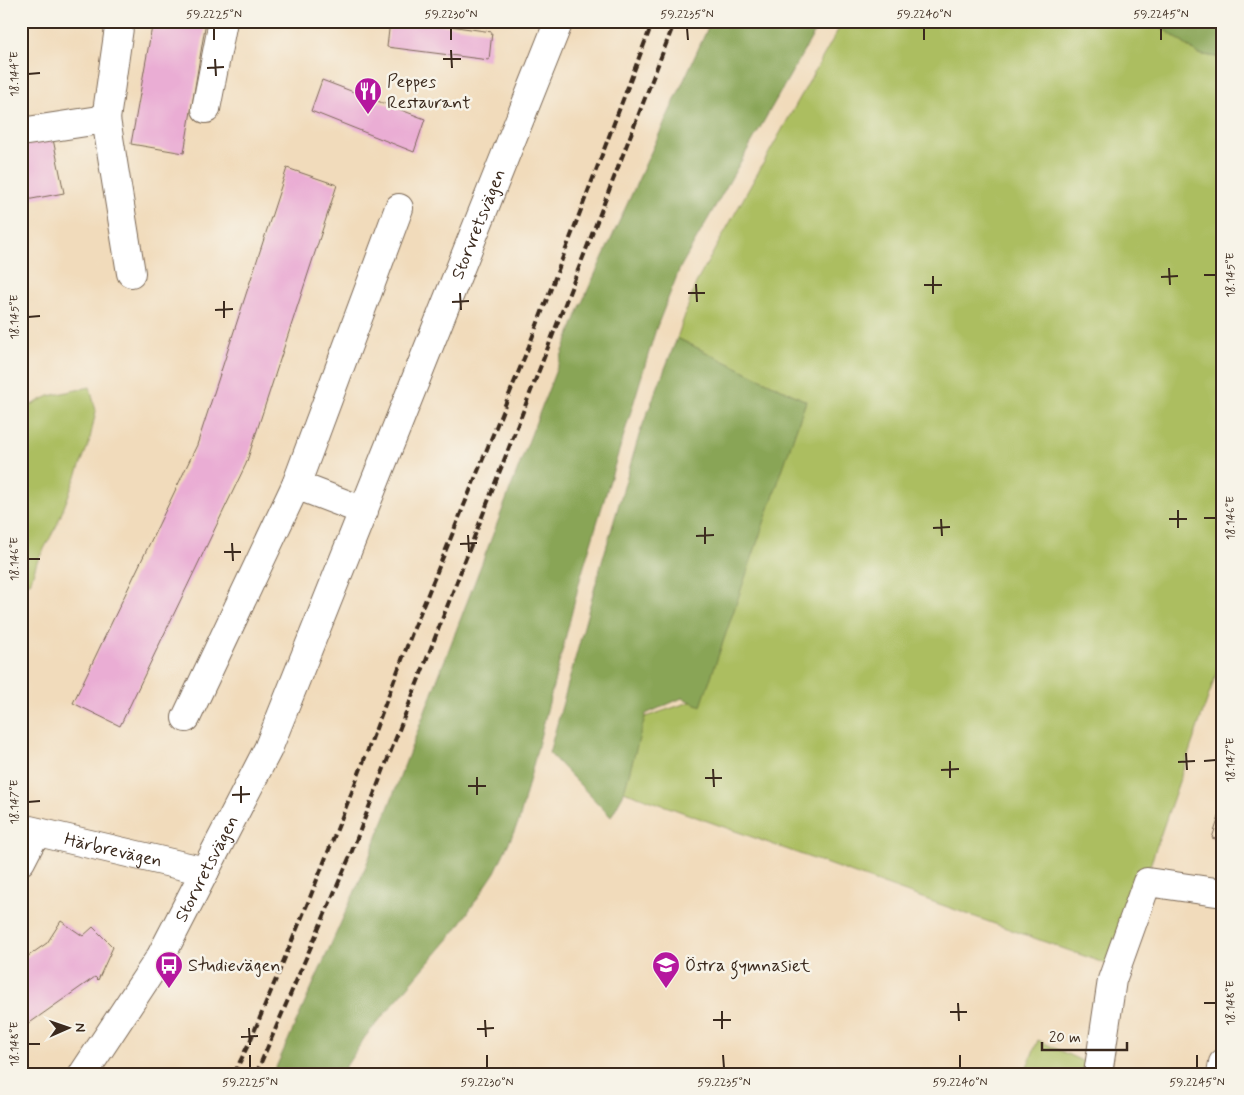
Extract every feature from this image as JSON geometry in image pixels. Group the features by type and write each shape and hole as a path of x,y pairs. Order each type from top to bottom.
{"street":[{"path":"120,21 106,119 131,273"},
{"path":"206,109 222,21"},
{"name":"Storvretsvägen","path":"83,1074 161,956 268,749 559,21"},
{"path":"21,132 106,119"},
{"path":"186,718 296,485 399,208"},
{"path":"296,485 364,511"},
{"path":"21,861 29,830"},
{"name":"Härbrevägen","path":"29,830 205,871"},
{"path":"1098,1074 1112,980 1147,882 1223,893"},
{"path":"1221,1074 1223,1063"}],"green space":[{"path":"711,21 821,21 680,268 656,329 581,576 519,821 495,872 456,930 365,1037 341,1074 273,1074 364,871 580,307"},
{"path":"843,21 1153,21 1198,54 1223,58 1223,654 1115,967 618,789 642,718 699,699 806,401 677,338 696,283"},
{"path":"1153,21 1223,21 1223,58 1198,54"},
{"path":"677,338 806,401 701,706 682,698 646,714 623,795 611,817 549,753 640,432"},
{"path":"90,387 96,411 89,443 57,525 37,562 30,583 21,583 21,410 49,396"},
{"path":"1038,1040 1109,1074 1024,1074"}],"building":[{"path":"153,21 206,21 184,153 131,144"},
{"path":"390,21 414,21 492,32 489,60 387,47"},
{"name":"Peppes Restaurant","path":"322,80 425,119 414,152 311,111"},
{"path":"53,139 64,193 21,201 21,146"},
{"path":"287,168 337,185 246,464 120,726 73,703 197,445"},
{"path":"1223,805 1223,841 1212,838"},
{"path":"61,921 83,936 93,927 113,947 98,980 95,977 21,1029 21,961 47,943"}],"railway":[{"path":"234,1074 251,1039 309,900 412,633 529,346 653,21"},
{"path":"256,1074 350,856 675,21"}],"place":[{"name":"Peppes Restaurant","path":"368,115"},
{"name":"Studievägen","path":"169,989"},
{"name":"Östra gymnasiet","path":"666,989"}]}
